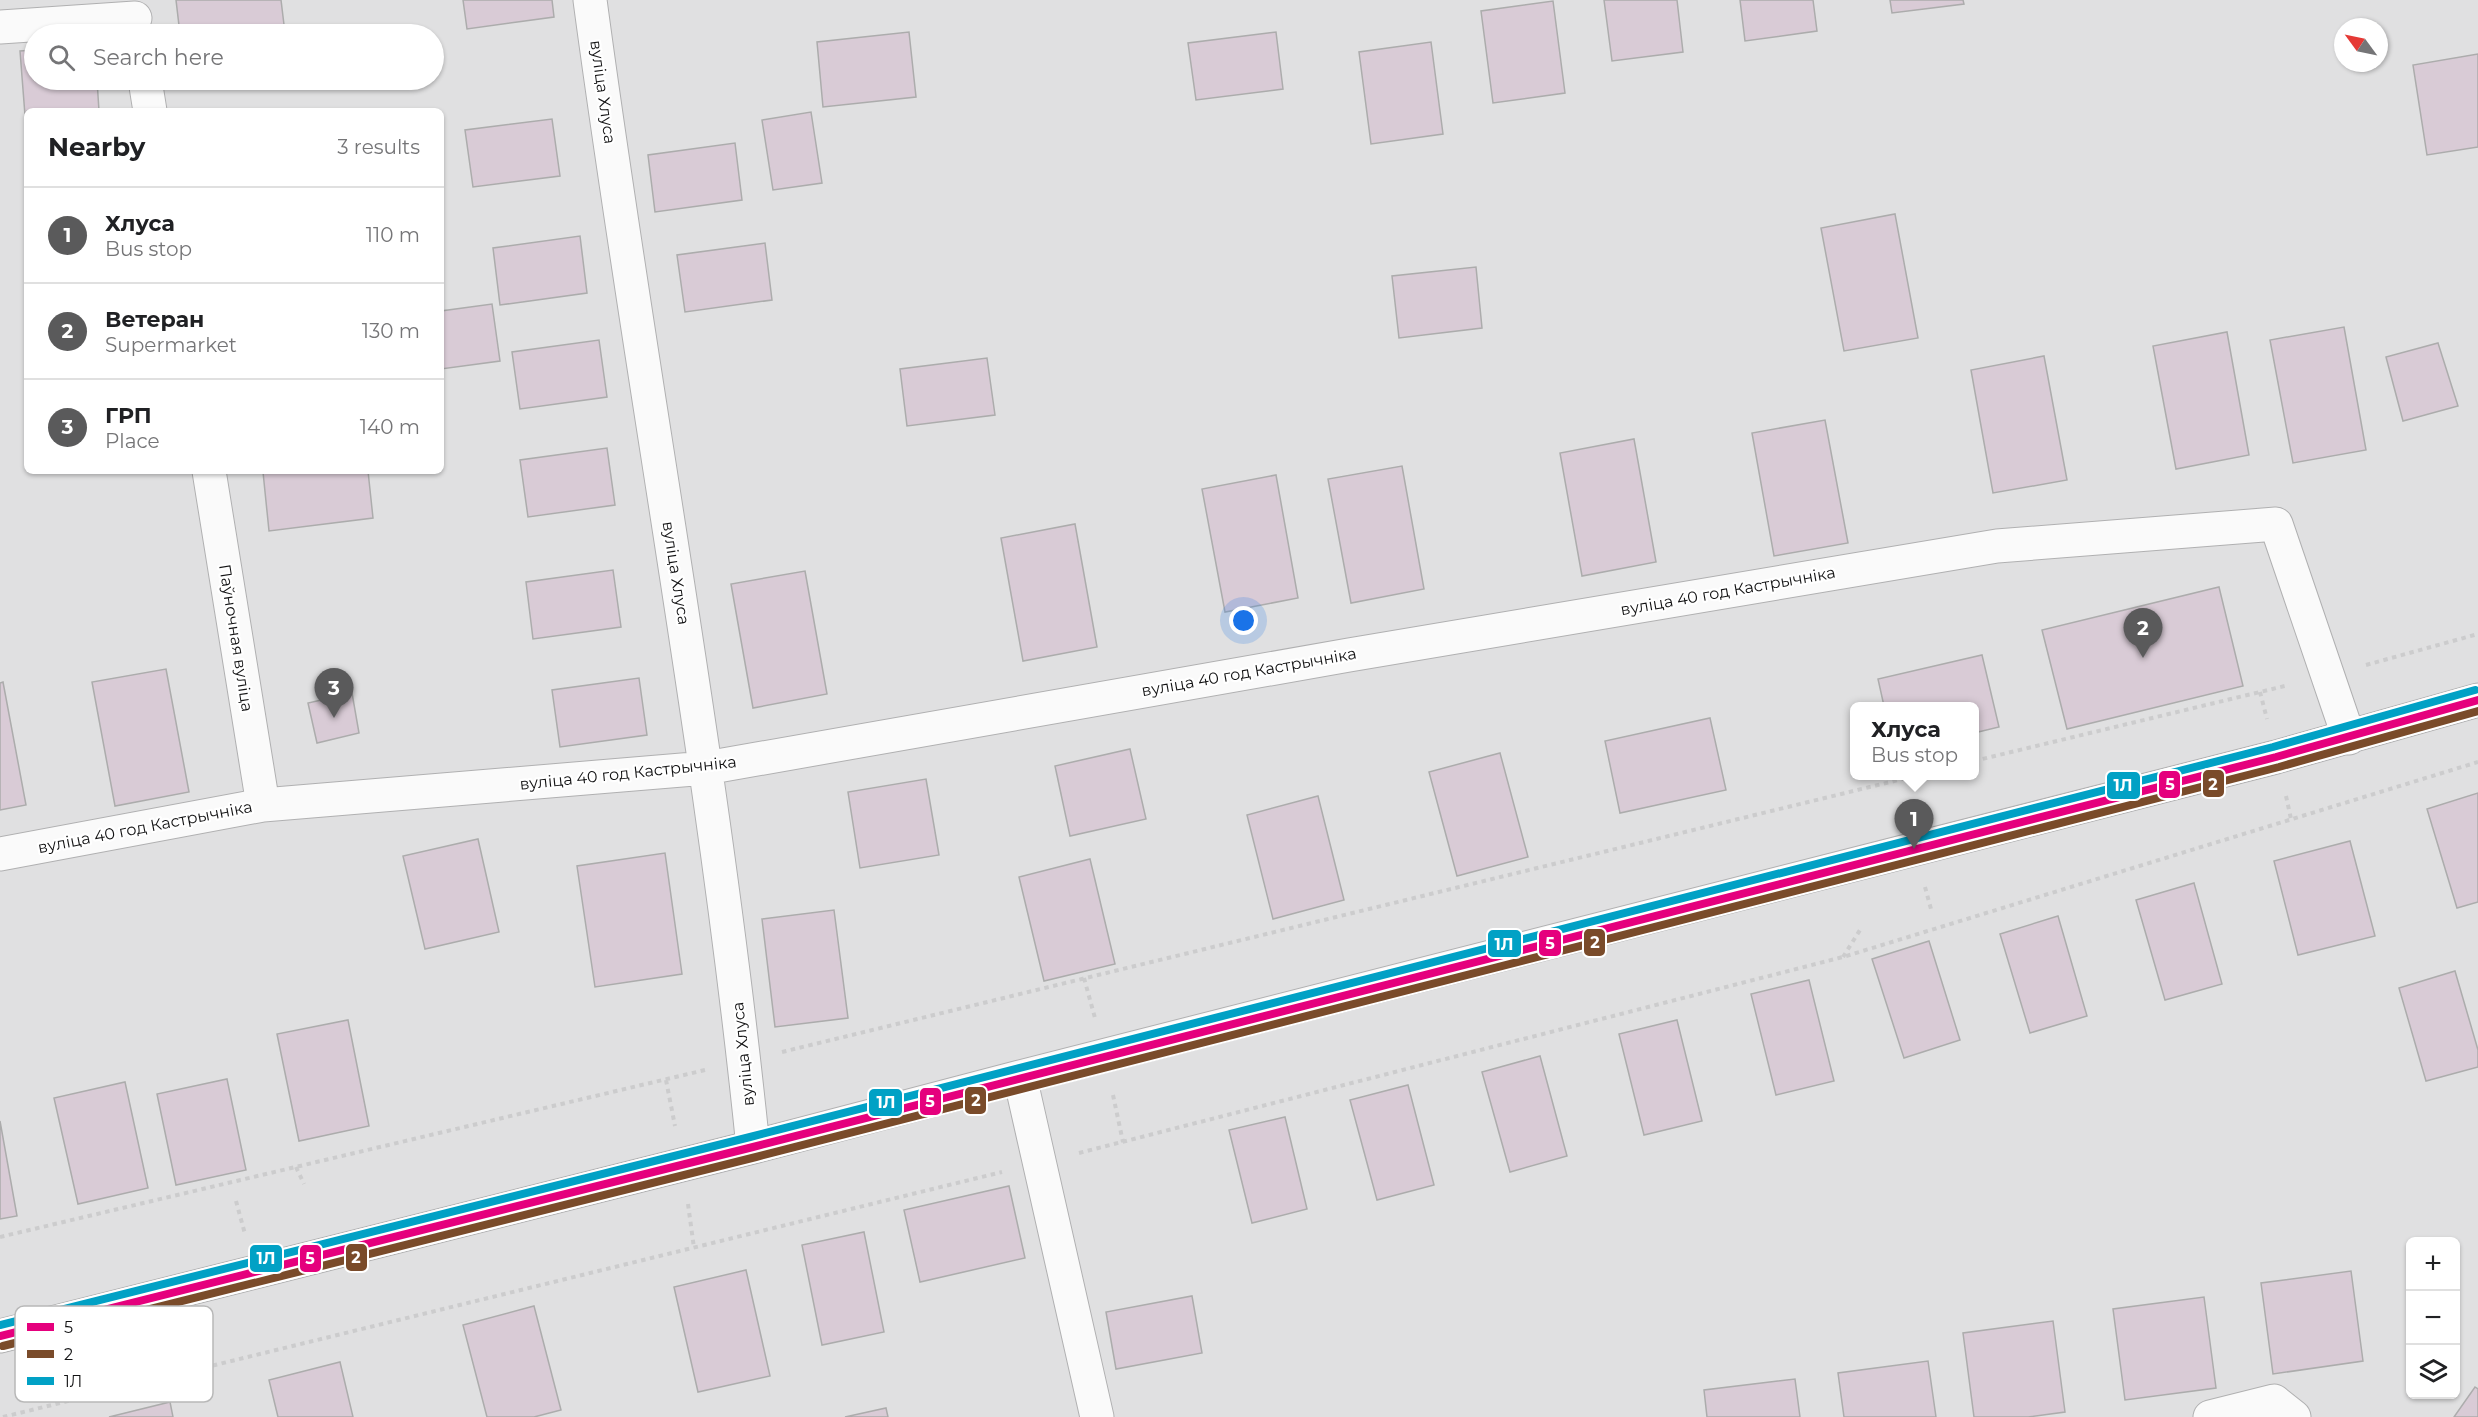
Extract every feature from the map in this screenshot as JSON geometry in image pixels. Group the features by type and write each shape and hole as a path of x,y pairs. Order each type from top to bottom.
{"street":[{"name":"вуліца Хлуса","path":"590,0 608,136 706,768 745,1061 753,1147"},
{"path":"40,24 135,17"},
{"path":"0,27 24,25"},
{"path":"147,90 150,108"},
{"name":"Паўночная вуліца","path":"209,474 263,805"},
{"name":"вуліца 40 год Кастрычніка","path":"0,854 263,805 706,768 1349,655 1997,546 2276,524 2349,738"},
{"path":"120,1306 753,1147 2349,738 2478,700"},
{"path":"1020,1077 1096,1417"},
{"path":"0,1336 15,1332"},
{"path":"2210,1417 2274,1401 2294,1417"}],"path":[{"path":"1979,760 2327,675 2478,634"},
{"path":"213,1366 1039,1163 1843,957 2478,762"},
{"path":"0,1237 745,1061 1899,780"},
{"path":"1843,957 1860,930"},
{"path":"296,1167 304,1184"},
{"path":"3,1417 64,1402"}],"building":[{"path":"176,0 281,0 284,24 179,24"},
{"path":"463,0 552,0 554,17 467,29"},
{"path":"1604,0 1677,0 1683,52 1612,61"},
{"path":"1740,0 1813,0 1817,31 1745,41"},
{"path":"1890,0 1963,0 1964,4 1892,13"},
{"path":"1553,1 1565,93 1493,103 1481,11"},
{"path":"909,32 916,97 823,107 817,42"},
{"path":"1276,32 1283,89 1196,100 1188,43"},
{"path":"1431,42 1443,134 1371,144 1359,52"},
{"path":"20,51 24,51 24,90 98,90 99,108 24,108"},
{"path":"2478,54 2478,147 2427,155 2413,65"},
{"path":"811,112 822,183 773,190 762,120"},
{"path":"552,119 560,176 473,187 465,130"},
{"path":"735,143 742,200 655,212 648,155"},
{"path":"1895,214 1918,338 1844,351 1821,228"},
{"path":"580,236 587,293 500,305 493,248"},
{"path":"765,243 772,300 685,312 677,255"},
{"path":"1476,267 1482,328 1399,338 1392,276"},
{"path":"492,304 500,361 444,369 444,311"},
{"path":"2344,327 2366,450 2293,463 2270,340"},
{"path":"2227,332 2249,455 2176,469 2153,346"},
{"path":"599,340 607,397 520,409 512,352"},
{"path":"2438,343 2458,406 2403,421 2386,357"},
{"path":"2044,356 2067,480 1993,493 1971,370"},
{"path":"987,358 995,415 907,426 900,369"},
{"path":"1825,420 1848,543 1774,556 1752,433"},
{"path":"1634,439 1656,562 1582,576 1560,453"},
{"path":"607,448 615,505 528,517 520,460"},
{"path":"1402,466 1424,589 1351,603 1328,479"},
{"path":"263,474 368,474 373,518 269,531"},
{"path":"1276,475 1298,598 1225,612 1202,489"},
{"path":"1075,524 1097,647 1023,661 1001,538"},
{"path":"613,570 621,627 533,639 526,582"},
{"path":"805,571 827,694 753,708 731,584"},
{"path":"2219,587 2243,686 2067,729 2042,630"},
{"path":"1982,655 1999,727 1979,732 1979,702 1883,702 1878,679"},
{"path":"166,669 189,792 115,806 92,682"},
{"path":"639,678 647,735 560,747 552,690"},
{"path":"3,682 26,805 0,810 0,683"},
{"path":"352,693 359,733 317,743 308,703"},
{"path":"1710,718 1726,790 1620,813 1605,741"},
{"path":"1130,749 1146,819 1070,836 1055,766"},
{"path":"1500,753 1528,857 1457,876 1429,772"},
{"path":"926,779 939,855 860,868 848,792"},
{"path":"2478,793 2478,902 2457,908 2427,809"},
{"path":"1318,796 1344,900 1273,919 1247,815"},
{"path":"478,839 499,932 425,949 403,856"},
{"path":"2350,841 2375,936 2298,955 2274,861"},
{"path":"665,853 682,974 595,987 577,866"},
{"path":"1090,859 1115,964 1044,981 1019,877"},
{"path":"2194,883 2222,984 2165,1000 2136,900"},
{"path":"834,910 848,1018 775,1027 762,919"},
{"path":"2058,916 2087,1016 2030,1033 2000,934"},
{"path":"1929,941 1960,1040 1904,1058 1872,959"},
{"path":"2455,971 2478,1050 2478,1067 2426,1081 2399,988"},
{"path":"1809,980 1834,1081 1776,1095 1751,994"},
{"path":"348,1020 369,1126 299,1141 277,1034"},
{"path":"1677,1020 1702,1121 1644,1135 1619,1034"},
{"path":"1540,1056 1567,1156 1510,1172 1482,1072"},
{"path":"227,1079 246,1170 176,1185 157,1094"},
{"path":"125,1082 148,1188 78,1204 54,1098"},
{"path":"1408,1085 1434,1185 1377,1200 1350,1100"},
{"path":"1285,1117 1307,1209 1252,1223 1229,1130"},
{"path":"0,1121 17,1216 0,1219"},
{"path":"1009,1186 1025,1258 920,1282 904,1210"},
{"path":"864,1232 884,1332 822,1345 802,1245"},
{"path":"746,1270 770,1376 698,1392 674,1287"},
{"path":"2351,1271 2363,1361 2273,1374 2261,1283"},
{"path":"1192,1296 1202,1353 1116,1369 1106,1312"},
{"path":"2204,1297 2216,1388 2125,1400 2113,1309"},
{"path":"534,1306 561,1410 534,1417 487,1417 463,1325"},
{"path":"2053,1321 2065,1412 2028,1417 1974,1417 1963,1333"},
{"path":"1928,1361 1936,1417 1844,1417 1838,1373"},
{"path":"340,1362 353,1417 278,1417 269,1380"},
{"path":"1795,1379 1800,1417 1707,1417 1704,1390"},
{"path":"2475,1387 2478,1389 2478,1417 2454,1417"},
{"path":"170,1402 173,1417 109,1417"},
{"path":"886,1408 888,1417 845,1417"}],"transit line":[{"name":"1Л","path":"76,1306 750,1137 2273,747 2475,690"},
{"name":"5","path":"120,1306 753,1147 2276,757 2478,700"},
{"name":"2","path":"162,1306 756,1157 2279,767 2478,711"},
{"name":"1Л","path":"0,1325 15,1321"},
{"name":"5","path":"0,1336 15,1332"},
{"name":"2","path":"3,1346 15,1343"}],"place":[{"name":"Ветеран","path":"2143,658"},
{"name":"ГРП","path":"334,718"},
{"name":"Хлуса","path":"1914,849"}]}
